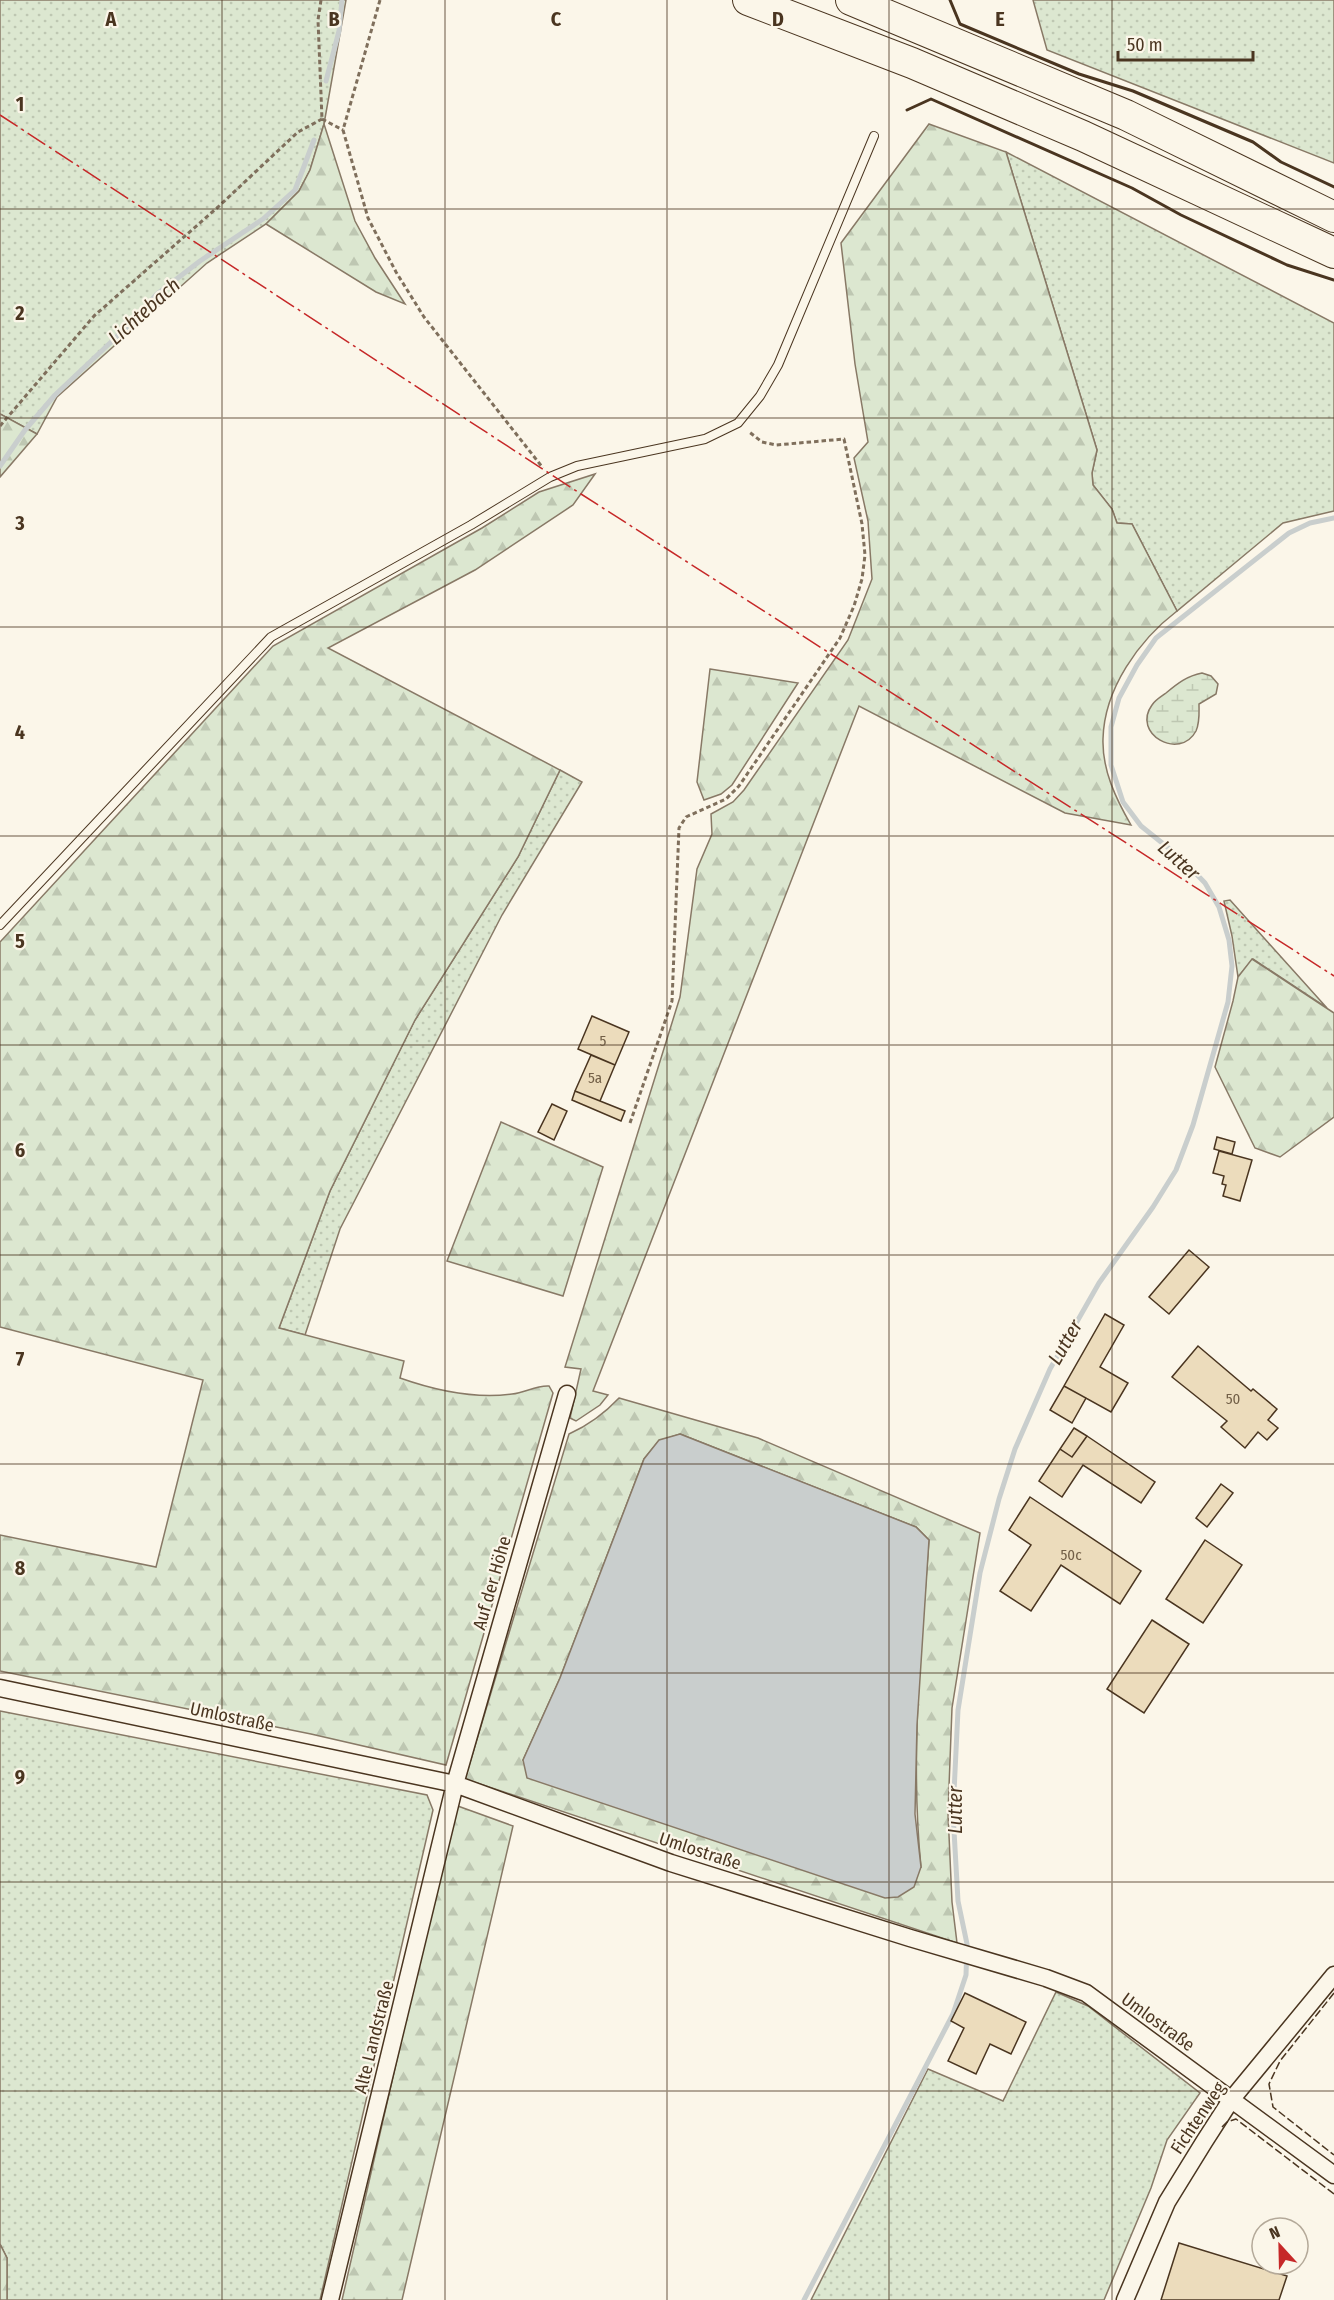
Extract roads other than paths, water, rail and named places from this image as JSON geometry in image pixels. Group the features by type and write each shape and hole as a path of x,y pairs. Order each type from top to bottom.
{"highway":[{"path":"748,0 912,63 1083,135 1334,253"},
{"path":"851,0 1126,115 1334,217"}],"street":[{"name":"Auf der Höhe","path":"455,1784 567,1394"},
{"name":"Umlostraße","path":"0,1688 455,1784 671,1863 1046,1978 1086,1993 1334,2175"},
{"name":"Alte Landstraße","path":"330,2300 455,1784"},
{"name":"Fichtenweg","path":"1125,2300 1167,2202 1231,2100 1334,1976"}],"lane":[{"path":"0,925 271,637 471,525 550,477 577,466 705,439 738,423 760,396 778,364 874,136"}],"waterway":[{"name":"Lichtebach","path":"326,81 339,31 342,0"},
{"name":"Lichtebach","path":"0,466 25,430 55,395 128,326 157,294 200,261 263,219 295,190 314,140"},
{"name":"Lutter","path":"804,2300 953,2014 966,1975 967,1944 958,1901 953,1813 958,1710 980,1573 999,1499 1015,1449 1050,1369 1099,1283 1153,1207 1176,1170 1193,1125 1228,1002 1232,966 1229,940 1219,907 1205,883 1181,858 1141,826 1123,802 1111,765 1111,727 1119,698 1137,665 1156,638 1289,533 1310,523 1334,518"}]}
